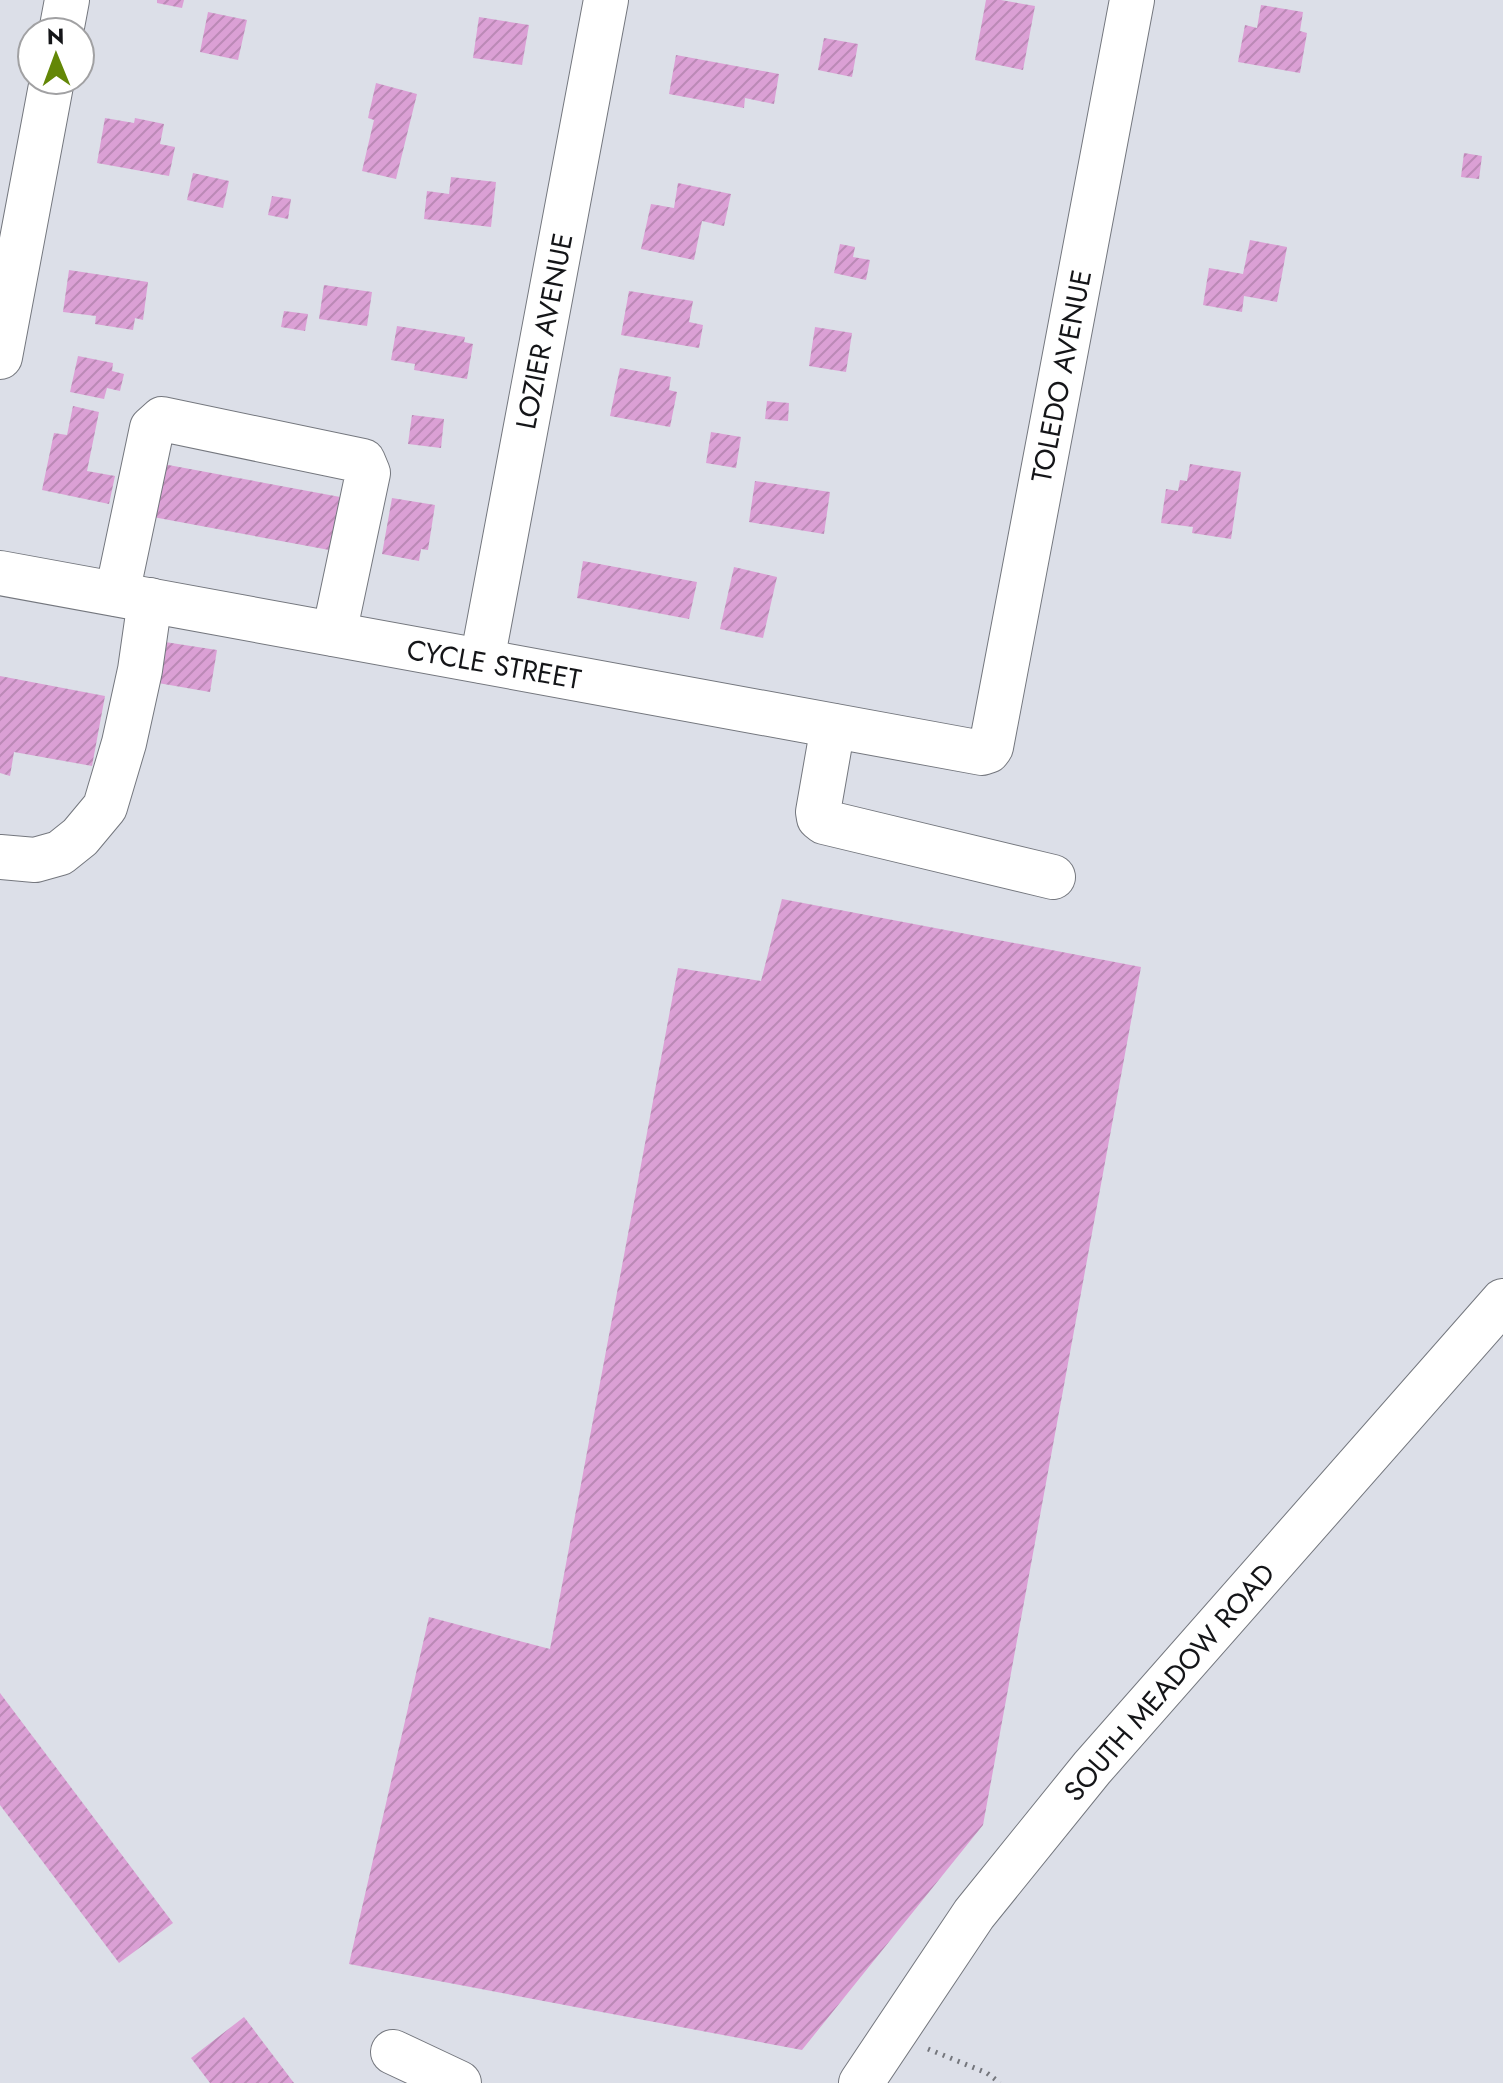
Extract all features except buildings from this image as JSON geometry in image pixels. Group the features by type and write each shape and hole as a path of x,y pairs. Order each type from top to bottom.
{"street":[{"name":"LOZIER AVENUE","path":"482,661 606,0"},
{"name":"TOLEDO AVENUE","path":"988,751 1132,0"},
{"path":"0,357 49,96"},
{"path":"0,857 35,860 60,853 80,837 105,807 124,743 140,670 134,597 152,428 162,419 363,461 368,473 334,634"},
{"name":"CYCLE STREET","path":"0,573 982,753 988,751"},
{"path":"833,726 818,812 824,822 1053,877"},
{"name":"SOUTH MEADOW ROAD","path":"861,2083 974,1914 1092,1768 1503,1301"},
{"path":"393,2052 459,2083"}],"path":[{"path":"894,2035 987,2073 1000,2083"}]}
